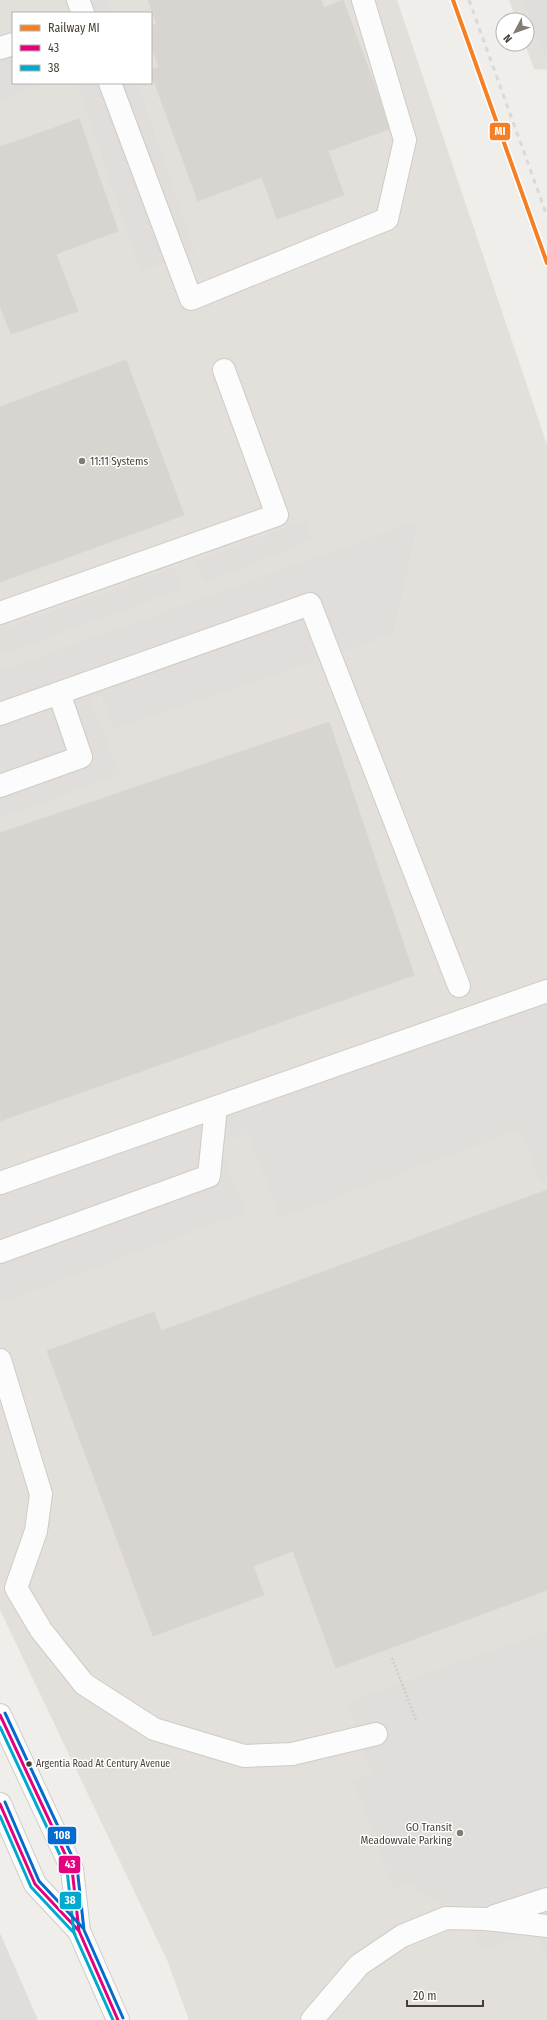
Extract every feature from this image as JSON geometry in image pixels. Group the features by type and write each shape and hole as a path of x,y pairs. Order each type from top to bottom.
{"street":[{"path":"78,0 83,12"},
{"path":"110,84 191,299 386,219 405,140 363,0"},
{"path":"0,48 12,44"},
{"path":"0,613 277,515 224,370"},
{"path":"0,714 310,604 459,986"},
{"path":"0,786 81,757 59,693"},
{"path":"0,1183 547,991"},
{"path":"0,1252 209,1176 216,1107"},
{"path":"0,1360 41,1494 36,1531 8,1590 84,1684 154,1728 244,1756 292,1754 376,1734"},
{"path":"0,1715 72,1869 79,1932 118,2020"},
{"path":"0,1804 35,1884 79,1932"},
{"path":"486,1919 547,1899"},
{"path":"312,2020 359,1965 402,1936 446,1918 486,1919 547,1926"}],"path":[{"path":"392,1658 416,1720"}],"shaded area":[{"path":"0,0 397,0 547,445 547,2020 189,2020 167,1960 0,1610"},
{"path":"99,0 107,0 112,12 63,12"},
{"path":"509,0 547,0 547,70 534,69 528,52 535,52 535,12 513,12"},
{"path":"523,0 547,0 547,54 544,54 535,31 535,12 528,12"},
{"path":"0,34 7,52 12,50 12,84 40,84 0,100"},
{"path":"77,84 137,84 195,252 141,271"},
{"path":"306,520 313,540 204,582 196,562"},
{"path":"418,521 393,634 113,729 101,695 90,699 120,774 0,818 0,671"},
{"path":"174,568 182,589 0,655 0,630"},
{"path":"547,978 547,1179 540,1182 520,1129 280,1218 248,1133 219,1144 245,1212 0,1303 0,1181"},
{"name":"GO Transit Meadowvale Parking","path":"547,1631 547,1958 536,1932 481,1950 469,1925 411,1885 393,1888 353,1781 371,1773 348,1702"},
{"path":"0,1933 38,2020 0,2020"}],"building":[{"path":"148,0 321,0 324,8 343,0 380,100 389,129 328,151 344,195 277,219 262,177 198,201 152,76 152,70 159,67 152,49 152,26 157,24"},
{"path":"79,119 118,231 56,254 78,311 11,334 0,306 0,147"},
{"name":"11:11 Systems","path":"126,360 184,515 0,582 0,407"},
{"path":"329,722 414,975 0,1121 0,833"},
{"path":"547,1190 547,1590 336,1668 293,1551 253,1566 264,1595 153,1636 47,1351 154,1312 161,1331"}],"railway":[{"path":"469,0 547,216"}],"rail line":[{"name":"MI","path":"453,0 547,263"}],"transit line":[{"name":"108","path":"5,1713 77,1867 84,1930 123,2018"},
{"name":"43","path":"0,1715 72,1869 79,1931 118,2020"},
{"name":"38","path":"0,1727 67,1870 74,1933 113,2020"},
{"name":"108","path":"5,1802 39,1881 83,1928"},
{"name":"43","path":"0,1804 35,1884 79,1931"},
{"name":"38","path":"0,1816 31,1887 75,1934"}],"place":[{"name":"11:11 Systems","path":"82,461"},
{"name":"Argentia Road At Century Avenue","path":"29,1764"},
{"name":"GO Transit Meadowvale Parking","path":"460,1833"}]}
